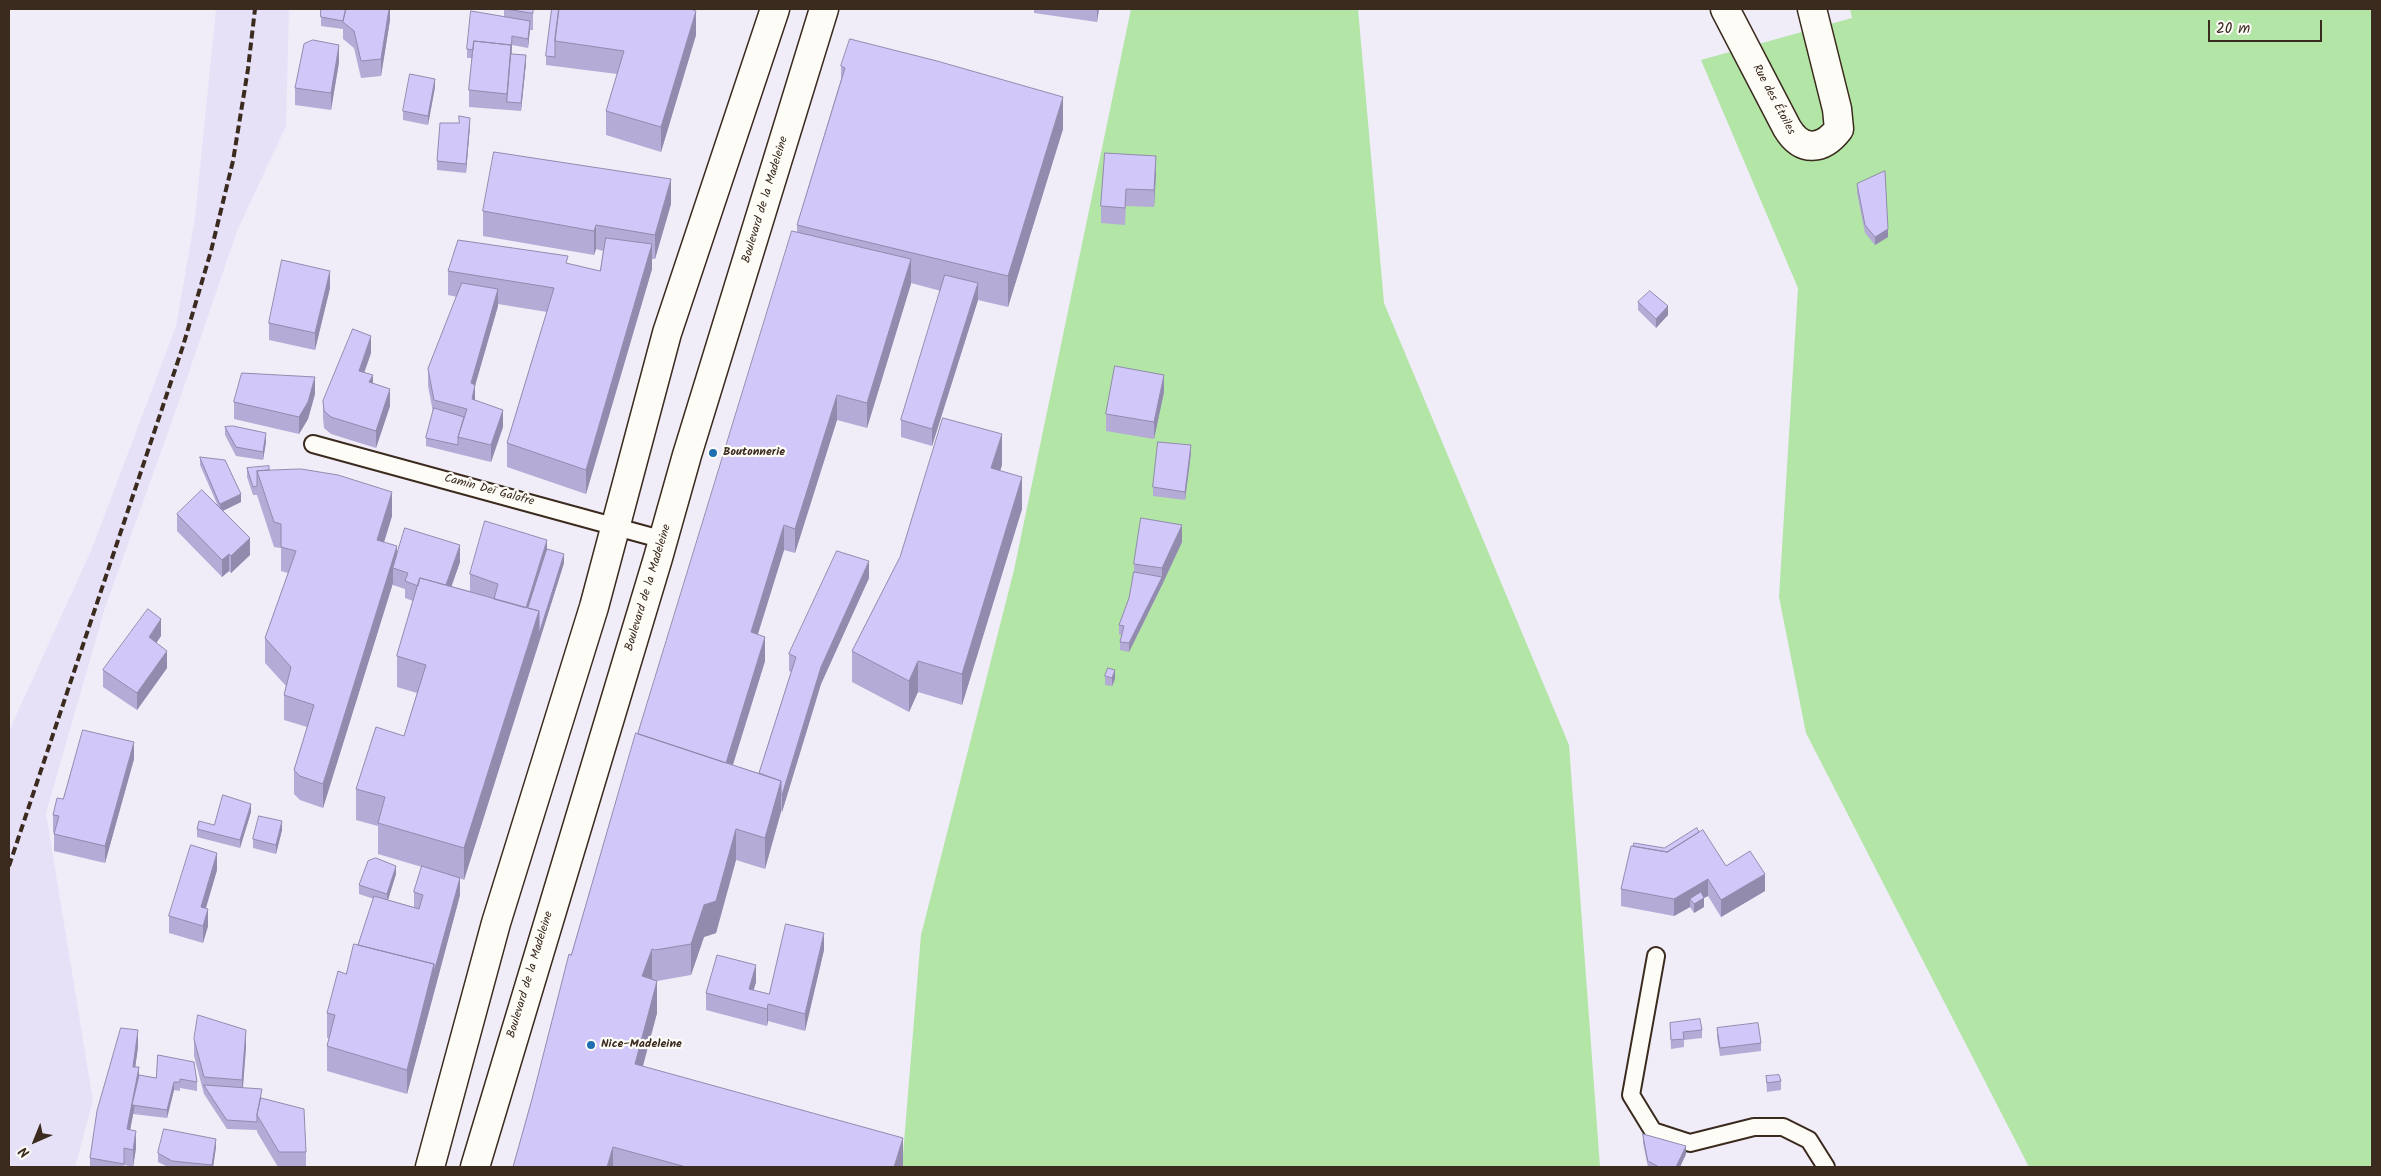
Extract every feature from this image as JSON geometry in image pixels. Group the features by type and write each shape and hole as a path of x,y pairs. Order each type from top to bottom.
{"street":[{"path":"430,1167 496,923 594,606 668,333 775,9"},
{"name":"Boulevard de la Madeleine","path":"474,1167 664,540 687,455 824,9"},
{"name":"Rue des Étoiles","path":"1725,9 1794,140 1805,146 1820,145 1831,139 1839,129 1840,119 1812,9"}],"lane":[{"name":"Camin Deï Galofre","path":"313,444 664,540"},
{"path":"1656,956 1631,1095 1653,1131 1690,1143 1754,1127 1783,1127 1809,1140 1826,1167"}],"shaded area":[{"path":"216,9 289,9 286,126 237,231 177,407 105,608 46,813 93,1101 75,1167 9,1167 9,731 93,546 176,326 195,218"}],"green space":[{"path":"1131,9 1358,9 1384,303 1569,745 1600,1167 902,1167 921,935 1014,570"},
{"path":"1850,9 2372,9 2372,1167 2029,1167 1806,733 1779,597 1798,288 1701,60 1852,18"}],"building":[{"path":"321,9 346,9 343,21 321,17"},
{"path":"346,9 389,9 381,59 361,61 354,31 343,22"},
{"path":"506,9 533,9 533,13"},
{"path":"552,9 559,9 555,57 546,56"},
{"path":"559,9 691,9 696,11 661,127 606,111 624,51 555,41"},
{"path":"471,11 530,21 528,39 512,36 511,54 511,45 474,41 473,50 467,49"},
{"path":"850,39 937,61 1063,97 1008,276 797,225 845,68 841,66"},
{"path":"313,40 339,45 331,93 295,88 304,44"},
{"path":"474,41 511,45 507,94 469,90"},
{"path":"511,54 526,55 521,103 507,102"},
{"path":"410,74 435,79 428,116 403,111"},
{"path":"459,116 470,118 466,164 437,161 440,123 459,123"},
{"path":"494,152 671,179 655,235 596,225 594,231 483,211"},
{"path":"1105,153 1156,156 1154,190 1126,189 1125,208 1101,206"},
{"path":"1885,171 1888,229 1875,237 1865,225 1857,184"},
{"path":"792,231 911,259 867,403 837,395 795,529 784,525 751,632 765,637 726,763 638,734"},
{"path":"606,238 652,244 586,470 507,443 554,288 448,271 458,240 568,256 566,263 600,271"},
{"path":"282,260 330,271 315,333 269,323"},
{"path":"945,275 978,283 932,429 901,420"},
{"path":"462,283 498,289 471,383 475,385 472,399 503,410 491,445 458,437 467,409 434,400 428,369"},
{"path":"1650,291 1668,306 1656,319 1638,302"},
{"path":"353,329 371,336 359,371 373,375 369,382 390,389 376,431 331,417 324,411 323,401"},
{"path":"1115,366 1164,375 1154,422 1106,414"},
{"path":"242,373 315,377 308,402 299,417 234,402"},
{"path":"434,408 464,417 458,437 458,445 426,438"},
{"path":"943,418 1002,434 991,468 1022,477 962,674 918,661 909,681 852,651 900,557"},
{"path":"233,426 266,433 263,452 236,447 225,427"},
{"path":"1158,442 1191,445 1185,492 1153,487"},
{"path":"200,457 225,460 241,494 220,504"},
{"path":"269,466 269,470 257,471 257,486 253,487 247,468"},
{"path":"301,469 338,475 392,492 377,540 397,546 323,784 300,776 294,770 314,705 284,695 291,667 265,638 296,551 281,547 281,524 274,522 257,471"},
{"path":"202,490 250,538 231,556 229,554 222,560 177,514"},
{"path":"1141,518 1182,525 1162,568 1134,564"},
{"path":"485,521 547,540 526,608 494,599 498,584 470,574"},
{"path":"405,528 460,545 446,585 420,578 418,586 405,581 408,573 393,568"},
{"path":"547,549 564,554 539,634 539,611 528,608"},
{"path":"837,551 869,561 821,667 782,795 781,781 759,773 796,657 789,654"},
{"path":"1134,572 1162,577 1129,643 1120,642 1124,626 1119,625 1129,598"},
{"path":"420,578 539,611 464,848 378,823 385,797 356,789 376,727 404,736 426,665 397,656"},
{"path":"148,609 161,619 149,637 167,651 137,693 103,670"},
{"path":"1108,668 1115,670 1112,678 1105,676"},
{"path":"83,730 134,742 105,846 54,834 59,816 53,815 57,798 63,799"},
{"path":"636,733 781,781 765,838 736,829 716,901 704,905 691,944 652,949 642,976 657,981 635,1064 903,1138 894,1167 686,1167 613,1147 607,1167 513,1167 569,954 571,955"},
{"path":"223,795 251,804 240,840 197,829 199,821 214,825"},
{"path":"259,816 282,821 276,845 253,839"},
{"path":"1697,828 1699,832 1667,852 1633,846 1634,843 1664,848"},
{"path":"1703,830 1726,866 1750,851 1765,874 1721,900 1708,879 1674,899 1621,889 1631,846 1667,852"},
{"path":"191,845 217,853 201,907 208,909 203,926 169,916"},
{"path":"376,858 396,866 387,894 359,885 368,861"},
{"path":"422,866 460,878 434,972 434,964 358,945 374,896 419,909 423,895 414,892"},
{"path":"1701,892 1704,898 1694,904 1690,899"},
{"path":"786,924 824,933 805,1014 768,1004 767,1009 706,993 717,955 756,965 749,989 769,994"},
{"path":"354,944 434,964 407,1070 327,1046 335,1015 327,1013 338,971 346,974"},
{"path":"198,1015 246,1030 242,1080 204,1077 194,1039"},
{"path":"1700,1019 1702,1030 1683,1032 1684,1039 1671,1040 1670,1023"},
{"path":"1758,1023 1761,1043 1720,1048 1717,1028"},
{"path":"121,1028 138,1030 133,1067 139,1067 127,1129 136,1131 133,1150 124,1148 124,1164 90,1158 97,1111"},
{"path":"158,1055 194,1062 197,1082 180,1079 180,1082 174,1082 167,1110 132,1105 139,1075 156,1078"},
{"path":"1779,1075 1781,1081 1767,1083 1766,1076"},
{"path":"204,1085 262,1089 257,1122 227,1120"},
{"path":"261,1098 304,1109 306,1152 279,1152 257,1115"},
{"path":"164,1129 216,1139 212,1165 172,1161 158,1153"},
{"path":"1643,1134 1686,1146 1676,1167 1659,1167 1648,1161"}],"railway":[{"path":"9,866 183,346 211,251 233,161 248,69 255,9"}],"place":[{"name":"Boutonnerie","path":"713,453"},
{"name":"Nice-Madeleine","path":"591,1045"}]}
